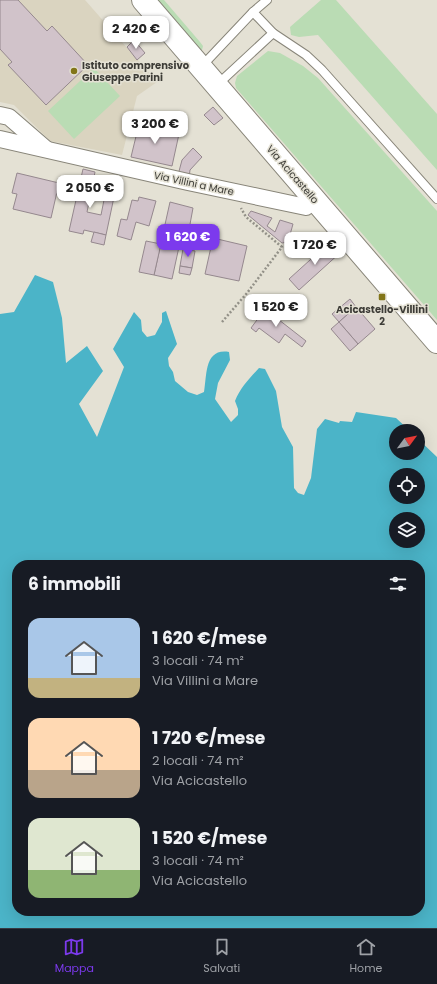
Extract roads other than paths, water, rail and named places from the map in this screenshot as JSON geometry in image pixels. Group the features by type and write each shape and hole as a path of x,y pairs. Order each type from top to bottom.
{"main road":[{"name":"Via Acicastello","path":"144,2 437,342"}],"street":[{"path":"0,116 9,118 48,151"},
{"name":"Via Villini a Mare","path":"0,139 48,151 306,207 315,200"}],"lane":[{"path":"201,67 266,0"},
{"path":"253,12 273,33 306,55 322,70 437,199"},
{"path":"216,86 273,33"}],"water":[{"path":"35,275 53,282 62,318 66,363 87,346 103,371 79,404 97,437 124,367 113,349 134,312 141,320 142,331 147,337 155,335 162,322 162,313 166,311 177,344 168,358 169,366 173,372 175,381 188,392 197,395 204,392 208,364 211,359 215,354 229,352 230,360 218,383 215,399 231,422 238,415 238,409 235,401 240,392 259,368 265,369 276,391 282,427 293,447 294,488 298,493 304,495 311,478 317,429 325,419 339,423 340,421 352,422 356,412 396,418 402,424 389,424 389,460 425,460 425,446 437,457 437,928 0,928 0,314 14,312"}],"place":[{"name":"Istituto comprensivo Giuseppe Parini","path":"74,71"},
{"name":"Acicastello-Villini 2","path":"382,297"}]}
